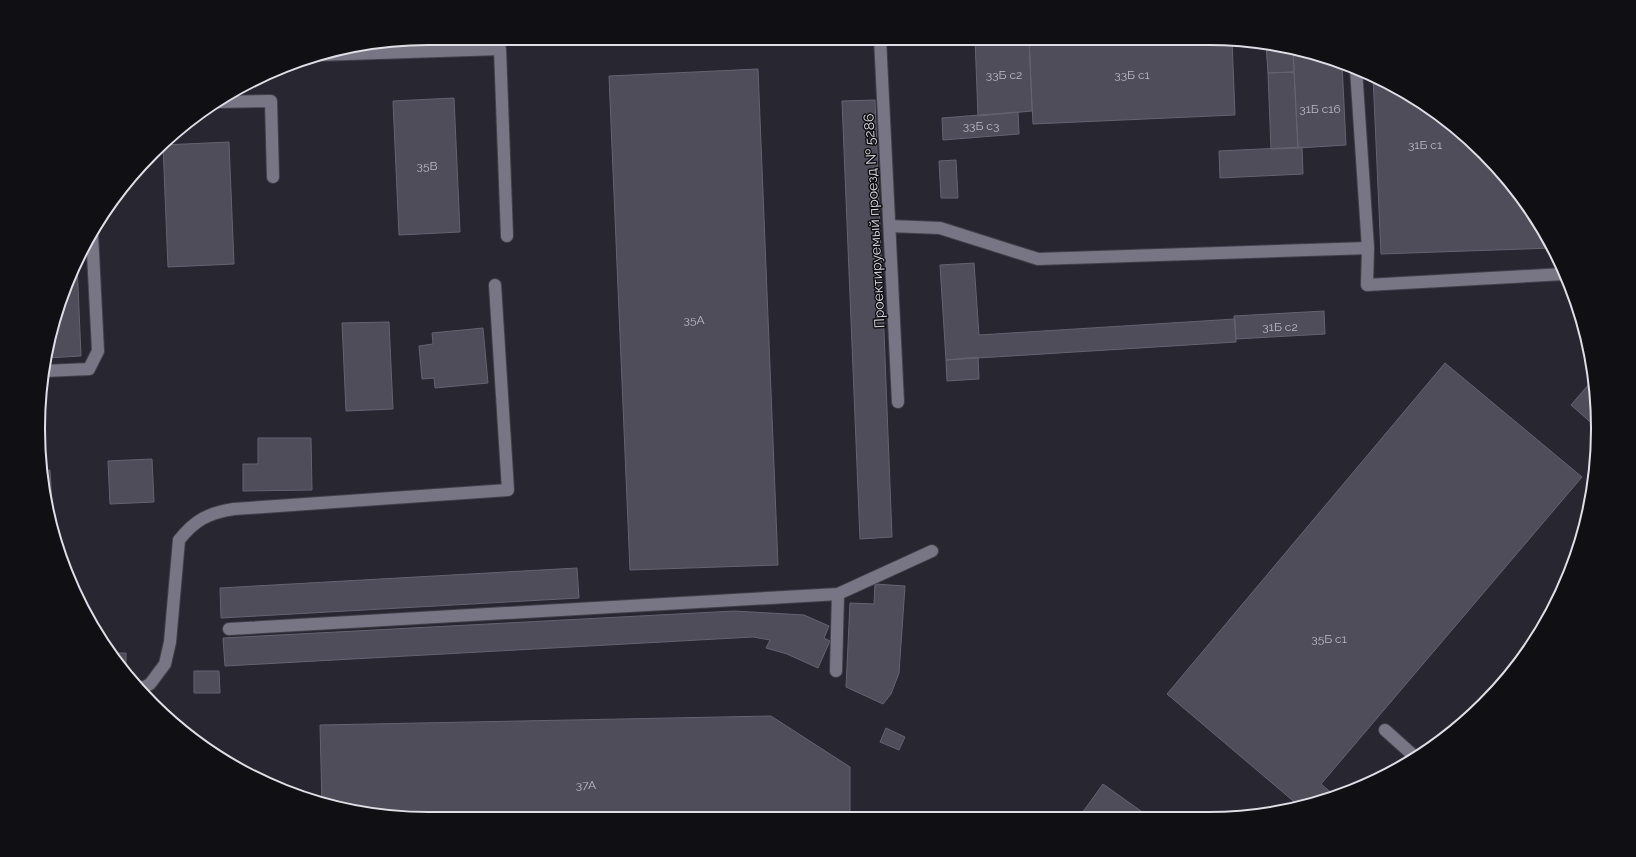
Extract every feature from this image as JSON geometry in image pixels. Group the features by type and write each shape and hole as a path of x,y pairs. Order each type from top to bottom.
{"street":[{"name":"Проектируемый проезд № 5286","path":"880,45 898,402"},
{"path":"345,54 500,49 508,236"},
{"path":"1356,75 1368,248 1367,285 1558,274"},
{"path":"228,102 271,101 273,177"},
{"path":"890,226 940,228 1038,259 1368,248"},
{"path":"49,371 90,369 98,351 93,244"},
{"path":"145,687 150,684 165,664 167,657 170,642 178,540 189,527 203,518 218,511 234,509 508,490 495,285"},
{"path":"229,629 838,594 932,551"},
{"path":"836,672 838,594"},
{"path":"1385,730 1411,753"}],"building":[{"path":"975,45 1029,45 1032,111 978,116"},
{"path":"1029,45 1232,46 1235,115 1033,124"},
{"path":"1266,49 1293,55 1294,72 1268,73"},
{"path":"1293,55 1342,69 1346,145 1298,148"},
{"path":"758,69 778,565 630,570 609,76"},
{"path":"1294,72 1298,148 1271,149 1268,73"},
{"path":"1373,83 1399,96 1421,110 1441,124 1479,157 1512,195 1540,237 1546,248 1381,254"},
{"path":"454,98 460,232 399,235 393,101"},
{"path":"875,100 892,537 860,539 842,101"},
{"path":"1018,112 1019,134 943,140 942,118"},
{"path":"229,142 234,264 168,267 163,151 171,145"},
{"path":"1302,147 1303,174 1220,178 1219,151"},
{"path":"956,160 958,198 941,198 939,161"},
{"path":"974,263 979,335 1235,319 1236,342 946,360 940,265"},
{"path":"78,275 81,356 51,358 65,305"},
{"path":"1324,311 1325,334 1236,339 1234,316"},
{"path":"389,322 393,409 346,411 342,323"},
{"path":"483,328 488,383 435,388 434,378 422,379 419,346 433,344 432,333"},
{"path":"978,357 979,379 947,381 946,360"},
{"path":"1445,363 1582,477 1321,784 1331,792 1294,802 1167,694"},
{"path":"1589,385 1591,422 1571,405"},
{"path":"258,438 311,438 312,490 243,491 243,464 258,464"},
{"path":"152,459 154,502 110,504 108,461"},
{"path":"47,470 50,470 52,503 48,479"},
{"path":"577,568 579,598 221,618 220,588"},
{"path":"875,584 905,586 899,673 891,694 883,704 846,687 850,603 874,604"},
{"path":"734,611 804,615 829,626 824,638 830,641 818,668 787,654 766,648 770,640 753,637 225,666 223,638"},
{"path":"118,653 126,653 126,664"},
{"path":"194,671 219,671 220,693 194,693"},
{"path":"771,716 850,767 850,812 428,812 378,809 322,797 320,725"},
{"path":"886,728 905,737 899,750 880,742"},
{"path":"1103,784 1142,812 1083,812"}]}
